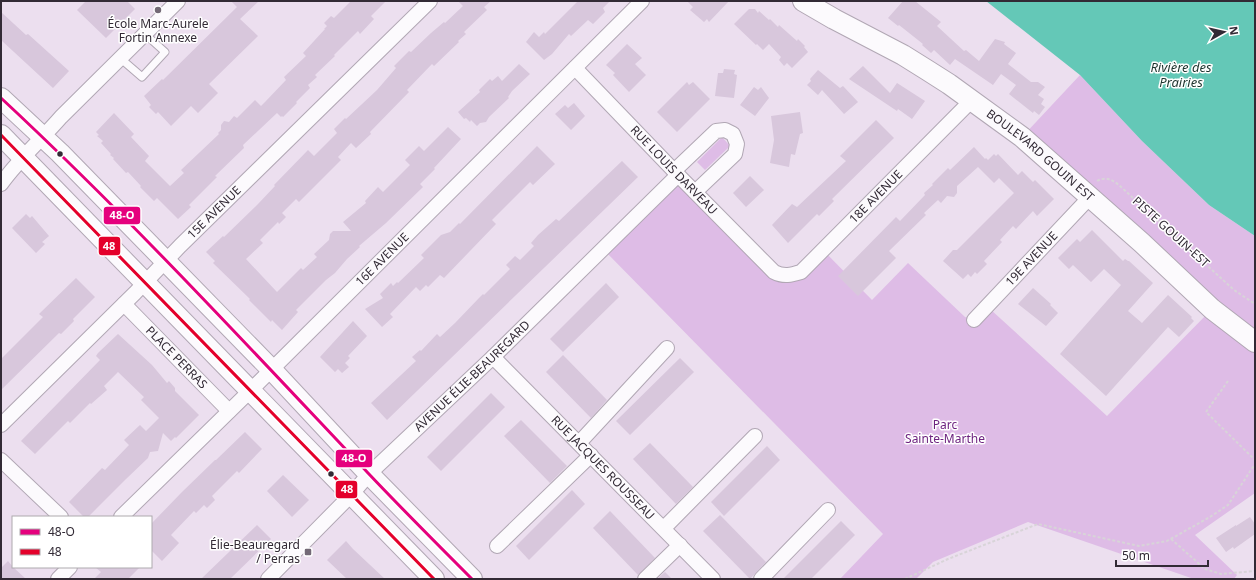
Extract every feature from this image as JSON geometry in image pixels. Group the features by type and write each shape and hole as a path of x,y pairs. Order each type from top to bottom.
{"main road":[{"name":"BOULEVARD GOUIN EST","path":"803,1 834,19 904,55 950,84 971,101 1022,137 1142,243 1212,309 1255,342"},
{"path":"1,98 44,136 271,369 369,474 472,579"},
{"path":"1,135 434,579"}],"street":[{"path":"1,184 23,156 44,136 60,117 178,1"},
{"name":"15E AVENUE","path":"1,425 430,1"},
{"name":"16E AVENUE","path":"122,516 250,391 642,1"},
{"name":"RUE LOUIS DARVEAU","path":"575,68 774,272"},
{"name":"18E AVENUE","path":"774,272 788,276 801,272 971,101"},
{"name":"AVENUE ÉLIE-BEAUREGARD","path":"268,579 369,474 492,357 716,131 725,130 733,134 736,144 735,154 695,192"},
{"name":"19E AVENUE","path":"974,320 1086,194"},
{"name":"PLACE PERRAS","path":"124,304 229,410"},
{"path":"579,443 668,348"},
{"name":"RUE JACQUES ROUSSEAU","path":"492,357 664,528 713,579"},
{"path":"664,528 755,436"},
{"path":"497,546 591,455"},
{"path":"1,460 60,516"},
{"path":"762,579 828,510"},
{"path":"645,579 680,545"},
{"path":"58,579 69,568"}],"lane":[{"path":"120,58 142,77 165,52 145,34"}],"path":[{"name":"PISTE GOUIN-EST","path":"1086,194 1100,179 1108,179 1114,182 1234,290 1255,304"},
{"path":"1228,381 1206,412 1255,460"},
{"path":"905,579 948,559 1038,524 1139,546 1168,541 1210,518 1228,505 1255,464"},
{"path":"1171,539 1206,569 1221,574 1255,571"}],"green space":[{"name":"Parc Sainte-Marthe","path":"1080,75 1142,141 1209,205 1255,236 1255,493 1195,535 1237,575 1234,579 1194,579 1028,522 933,562 916,579 840,579 883,534 603,249 678,175 788,276 823,250 872,300 908,263 965,317 974,320 990,309 1107,416 1212,309 1022,137"},
{"path":"722,137 730,146 705,170 697,162"}],"water":[{"name":"Rivière des Prairies","path":"986,1 1255,1 1255,236 1209,205 1142,141 1080,75"}],"building":[{"path":"86,1 127,1 135,9 106,38 77,10"},
{"path":"231,1 259,1 240,19 258,36 209,84 218,93 198,113 191,106 171,126 158,112 156,114 149,107 151,105 144,96 162,79 163,80 237,7"},
{"path":"351,1 386,1 371,16 374,19 360,34 358,31 315,75 317,77 308,85 310,88 296,102 297,103 283,117 277,113 243,145 244,148 215,176 217,177 189,205 191,207 178,219 157,198 154,201 128,172 126,173 101,143 103,141 97,136 99,135 96,132 114,113 134,134 131,137 149,156 145,161 170,186 184,173 181,170 219,134 221,125 224,121 229,122 234,116 237,118 255,100 261,106 265,102 286,80 284,77 306,56 303,53 327,26 324,23 331,16 334,18"},
{"path":"458,1 491,1 484,7 487,10 464,32 466,34 458,41 459,42 434,66 432,64 407,90 409,92 370,132 371,134 356,148 351,143 338,157 341,160 299,202 296,199 282,213 286,217 279,224 278,222 260,240 263,243 246,259 277,292 301,268 303,270 317,257 314,254 329,240 330,234 333,231 351,231 343,222 366,203 365,201 378,187 383,192 410,165 405,160 419,146 424,151 448,127 461,139 420,184 423,187 386,223 359,246 360,247 335,273 296,310 298,312 282,330 272,320 271,322 249,300 250,299 213,263 215,261 206,252 258,204 308,150 314,156 337,133 334,129 377,90 396,68 394,66 409,51 411,52 463,6"},
{"path":"578,1 610,1 603,8 605,12 593,24 588,20 571,36 569,34 552,54 544,60 526,42 534,32 539,37 544,32 545,34"},
{"path":"687,1 729,1 709,22 707,19 704,22 690,10 693,7"},
{"path":"903,1 915,1 941,22 937,26 964,51 966,50 979,61 995,39 1005,42 1004,44 1016,53 1008,64 1031,82 1038,82 1045,87 1038,95 1044,99 1041,104 1045,107 1039,115 1034,111 1033,113 1009,94 1016,85 1001,74 993,85 955,59 950,65 934,50 931,53 922,45 923,44 888,18"},
{"path":"749,9 755,9 758,13 759,11 778,27 779,25 797,41 798,39 805,46 804,47 808,52 792,68 787,63 784,66 779,60 781,57 769,44 763,50 734,24"},
{"path":"1,12 69,71 53,88 1,40"},
{"path":"627,44 642,58 635,64 646,75 629,92 613,75 615,73 606,65"},
{"path":"519,64 530,74 512,91 508,97 509,98 489,117 486,122 480,123 477,126 471,120 470,122 466,118 464,119 458,112 480,92 479,90 490,79 492,81 498,76 502,81"},
{"path":"863,66 890,93 897,83 925,101 912,119 898,109 897,111 849,79"},
{"path":"724,69 735,70 734,74 737,75 734,98 715,96 718,73 723,73"},
{"path":"818,70 840,88 843,86 858,102 844,114 822,90 818,95 807,85"},
{"path":"687,82 689,85 693,82 710,99 677,132 657,112"},
{"path":"754,87 758,90 761,87 769,98 755,116 740,105"},
{"path":"574,103 585,116 571,130 555,114 565,105 568,108"},
{"path":"800,112 803,133 800,134 795,155 791,154 789,167 770,163 774,140 771,116"},
{"path":"876,120 894,138 832,199 834,201 819,216 817,214 788,243 772,225 792,204 797,207 846,161 840,156"},
{"path":"537,146 555,164 533,185 530,182 492,220 496,224 444,278 440,275 428,287 426,285 420,291 416,287 390,314 393,317 382,327 365,309 383,298 380,294 391,283 393,286 397,282 398,283 424,258 421,255 441,235 450,232 459,223 460,224"},
{"path":"974,147 985,159 986,158 988,160 994,154 996,156 998,154 1018,175 1022,171 1033,182 1035,180 1054,199 1037,216 1033,211 1016,229 1013,226 1000,240 1002,242 984,261 987,264 977,274 975,272 971,277 968,274 963,279 943,261 953,250 957,250 1014,193 999,178 994,183 978,167 957,186 957,193 954,197 947,196 941,203 938,200 924,213 926,215 889,251 896,258 858,296 838,276 896,217 900,221 948,168 950,170"},
{"path":"622,161 638,177 387,420 371,403 416,361 412,357 420,350 421,351 437,334 440,337 455,323 510,269 506,265 515,256 520,260 534,246 531,243 538,235 556,219 559,221"},
{"path":"750,176 764,190 746,207 733,193"},
{"path":"26,214 30,218 32,216 49,236 42,242 45,244 36,253 12,228"},
{"path":"1092,230 1123,261 1125,259 1129,261 1153,283 1128,311 1142,323 1168,295 1192,317 1191,318 1194,321 1179,337 1168,327 1106,396 1060,354 1121,285 1104,269 1091,282 1073,265 1069,269 1058,258 1077,239 1080,242"},
{"path":"76,278 95,297 73,319 74,321 61,334 59,333 1,390 1,359 43,317 39,314"},
{"path":"606,283 619,297 563,352 550,339"},
{"path":"1033,288 1051,304 1050,305 1058,313 1046,326 1018,304"},
{"path":"353,321 367,336 348,356 350,358 345,363 349,367 342,373 338,369 335,372 320,357"},
{"path":"118,334 152,365 167,383 169,381 175,388 175,391 199,415 176,438 175,437 171,441 163,433 158,451 150,452 148,458 89,516 83,516 69,502 102,468 105,470 129,445 124,440 140,425 146,431 159,418 141,400 144,397 118,372 104,386 107,390 91,404 90,403 70,423 68,421 35,454 21,441 100,360 96,356"},
{"path":"563,355 607,400 591,418 546,372"},
{"path":"680,358 694,372 630,435 616,421"},
{"path":"491,393 505,407 441,471 427,457"},
{"path":"521,420 567,466 550,483 504,436"},
{"path":"245,432 262,449 239,473 237,471 212,496 215,500 207,508 204,505 196,513 194,511 171,535 179,543 162,561 152,551 152,523"},
{"path":"650,443 693,487 676,504 633,459"},
{"path":"767,446 780,460 724,516 711,502"},
{"path":"283,475 309,500 292,517 267,491"},
{"path":"572,490 585,504 529,560 516,546"},
{"path":"610,511 655,558 638,575 593,528"},
{"path":"720,515 766,562 750,579 703,531"},
{"path":"1250,517 1255,524 1255,534 1234,549 1233,547 1226,552 1216,538"},
{"path":"841,521 855,535 811,579 783,579"},
{"path":"257,525 271,539 230,579 201,579"},
{"path":"346,541 385,579 347,579 327,560"},
{"path":"8,561 12,568 14,568 26,579 1,579 1,568"},
{"path":"96,568 139,568 128,579 94,579 101,572"},
{"path":"665,572 672,579 657,579"}],"transit line":[{"name":"48-O","path":"1,98 142,235 381,486 472,579"},
{"name":"48","path":"1,135 434,579"}],"place":[{"name":"École Marc-Aurele Fortin Annexe","path":"158,10"},
{"name":"Élie-Beauregard / Perras","path":"308,552"}]}
